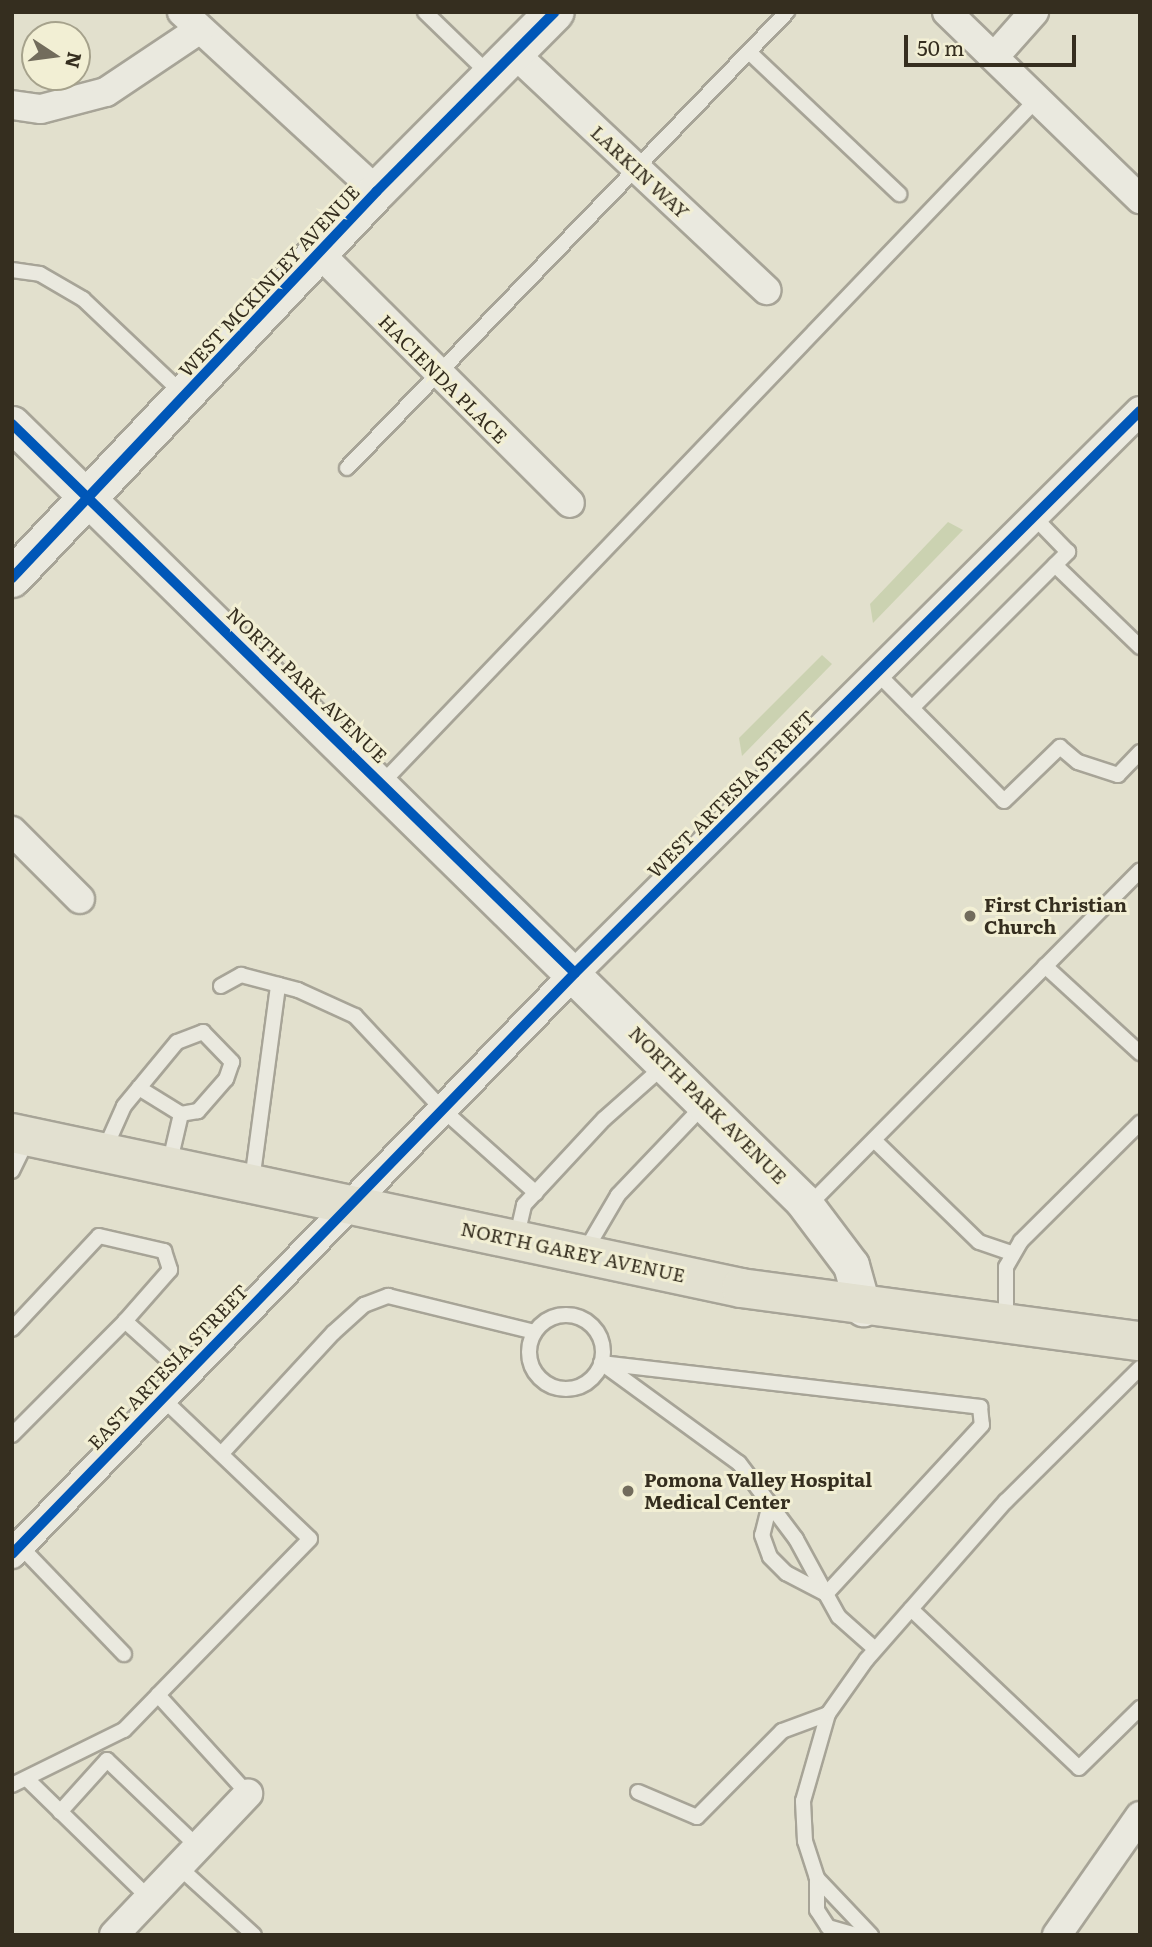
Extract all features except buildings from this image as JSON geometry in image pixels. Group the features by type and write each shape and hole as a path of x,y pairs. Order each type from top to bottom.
{"main road":[{"name":"WEST MCKINLEY AVENUE","path":"12,579 377,191 555,12"},
{"name":"NORTH GAREY AVENUE","path":"21,1135 584,1254 863,1308 1140,1341"}],"street":[{"path":"947,12 1140,200"},
{"path":"995,56 1034,12"},
{"path":"12,105 41,109 106,92 191,21 377,191"},
{"name":"LARKIN WAY","path":"503,65 638,170 766,290"},
{"name":"HACIENDA PLACE","path":"319,253 436,375 570,503"},
{"name":"WEST ARTESIA STREET","path":"349,1204 575,973 1140,411"},
{"name":"NORTH PARK AVENUE","path":"12,424 382,783 808,1206 851,1265 863,1308"},
{"path":"12,831 80,899"},
{"name":"EAST ARTESIA STREET","path":"16,1550 349,1204"},
{"path":"114,1935 248,1794"},
{"path":"1057,1935 1140,1816"}],"lane":[{"path":"425,12 503,65"},
{"path":"347,468 638,170 787,12"},
{"path":"749,52 899,194"},
{"path":"382,783 1038,98"},
{"path":"12,270 40,274 83,299 185,396"},
{"path":"912,708 1068,552 1034,516"},
{"path":"1055,565 1140,647"},
{"path":"877,673 1004,801 1059,747 1078,762 1118,775 1140,752"},
{"path":"808,1206 1140,870"},
{"path":"1045,966 1140,1053"},
{"path":"220,986 241,975 278,985 355,1016 442,1109 536,1193"},
{"path":"252,1184 278,985"},
{"path":"103,1152 139,1087 177,1042 203,1032 232,1062 226,1079 198,1111 181,1114 139,1087"},
{"path":"516,1240 524,1205 666,1064"},
{"path":"584,1254 618,1195 706,1104"},
{"path":"169,1166 181,1114"},
{"path":"1006,1325 1006,1268 1013,1254 1140,1124"},
{"path":"12,1171 21,1135"},
{"path":"874,1140 979,1242 1013,1254"},
{"path":"12,1329 99,1236 164,1251 170,1259 170,1270 127,1319 12,1435"},
{"path":"224,1451 333,1333 364,1305 388,1296 535,1332"},
{"path":"553,1318 587,1322 601,1340 601,1363 587,1383 550,1386 529,1356 535,1332 553,1318"},
{"path":"127,1319 185,1375"},
{"path":"601,1363 739,1463 770,1504 839,1617 875,1649"},
{"path":"601,1363 980,1407 982,1425 826,1594"},
{"path":"856,1935 828,1927 817,1910 817,1878 805,1840 803,1801 828,1714 875,1649 1006,1501 1140,1368"},
{"path":"12,1785 29,1781 124,1730 310,1539 224,1451 163,1398"},
{"path":"770,1504 762,1535 770,1557 786,1573 826,1594"},
{"path":"16,1550 124,1654"},
{"path":"911,1609 1079,1768 1140,1708"},
{"path":"158,1695 248,1794"},
{"path":"638,1791 697,1817 782,1731 828,1714"},
{"path":"60,1812 107,1759 254,1935"},
{"path":"29,1781 149,1898"},
{"path":"817,1878 871,1935"}],"green space":[{"path":"948,522 963,530 873,623 870,604"},
{"path":"822,655 832,664 742,756 739,738"}],"cycle path":[{"path":"12,578 377,191 555,12"},
{"path":"12,1554 575,973 1140,411"},
{"path":"12,424 575,973"}],"place":[{"name":"First Christian Church","path":"970,916"},
{"name":"Pomona Valley Hospital Medical Center","path":"628,1491"}]}
